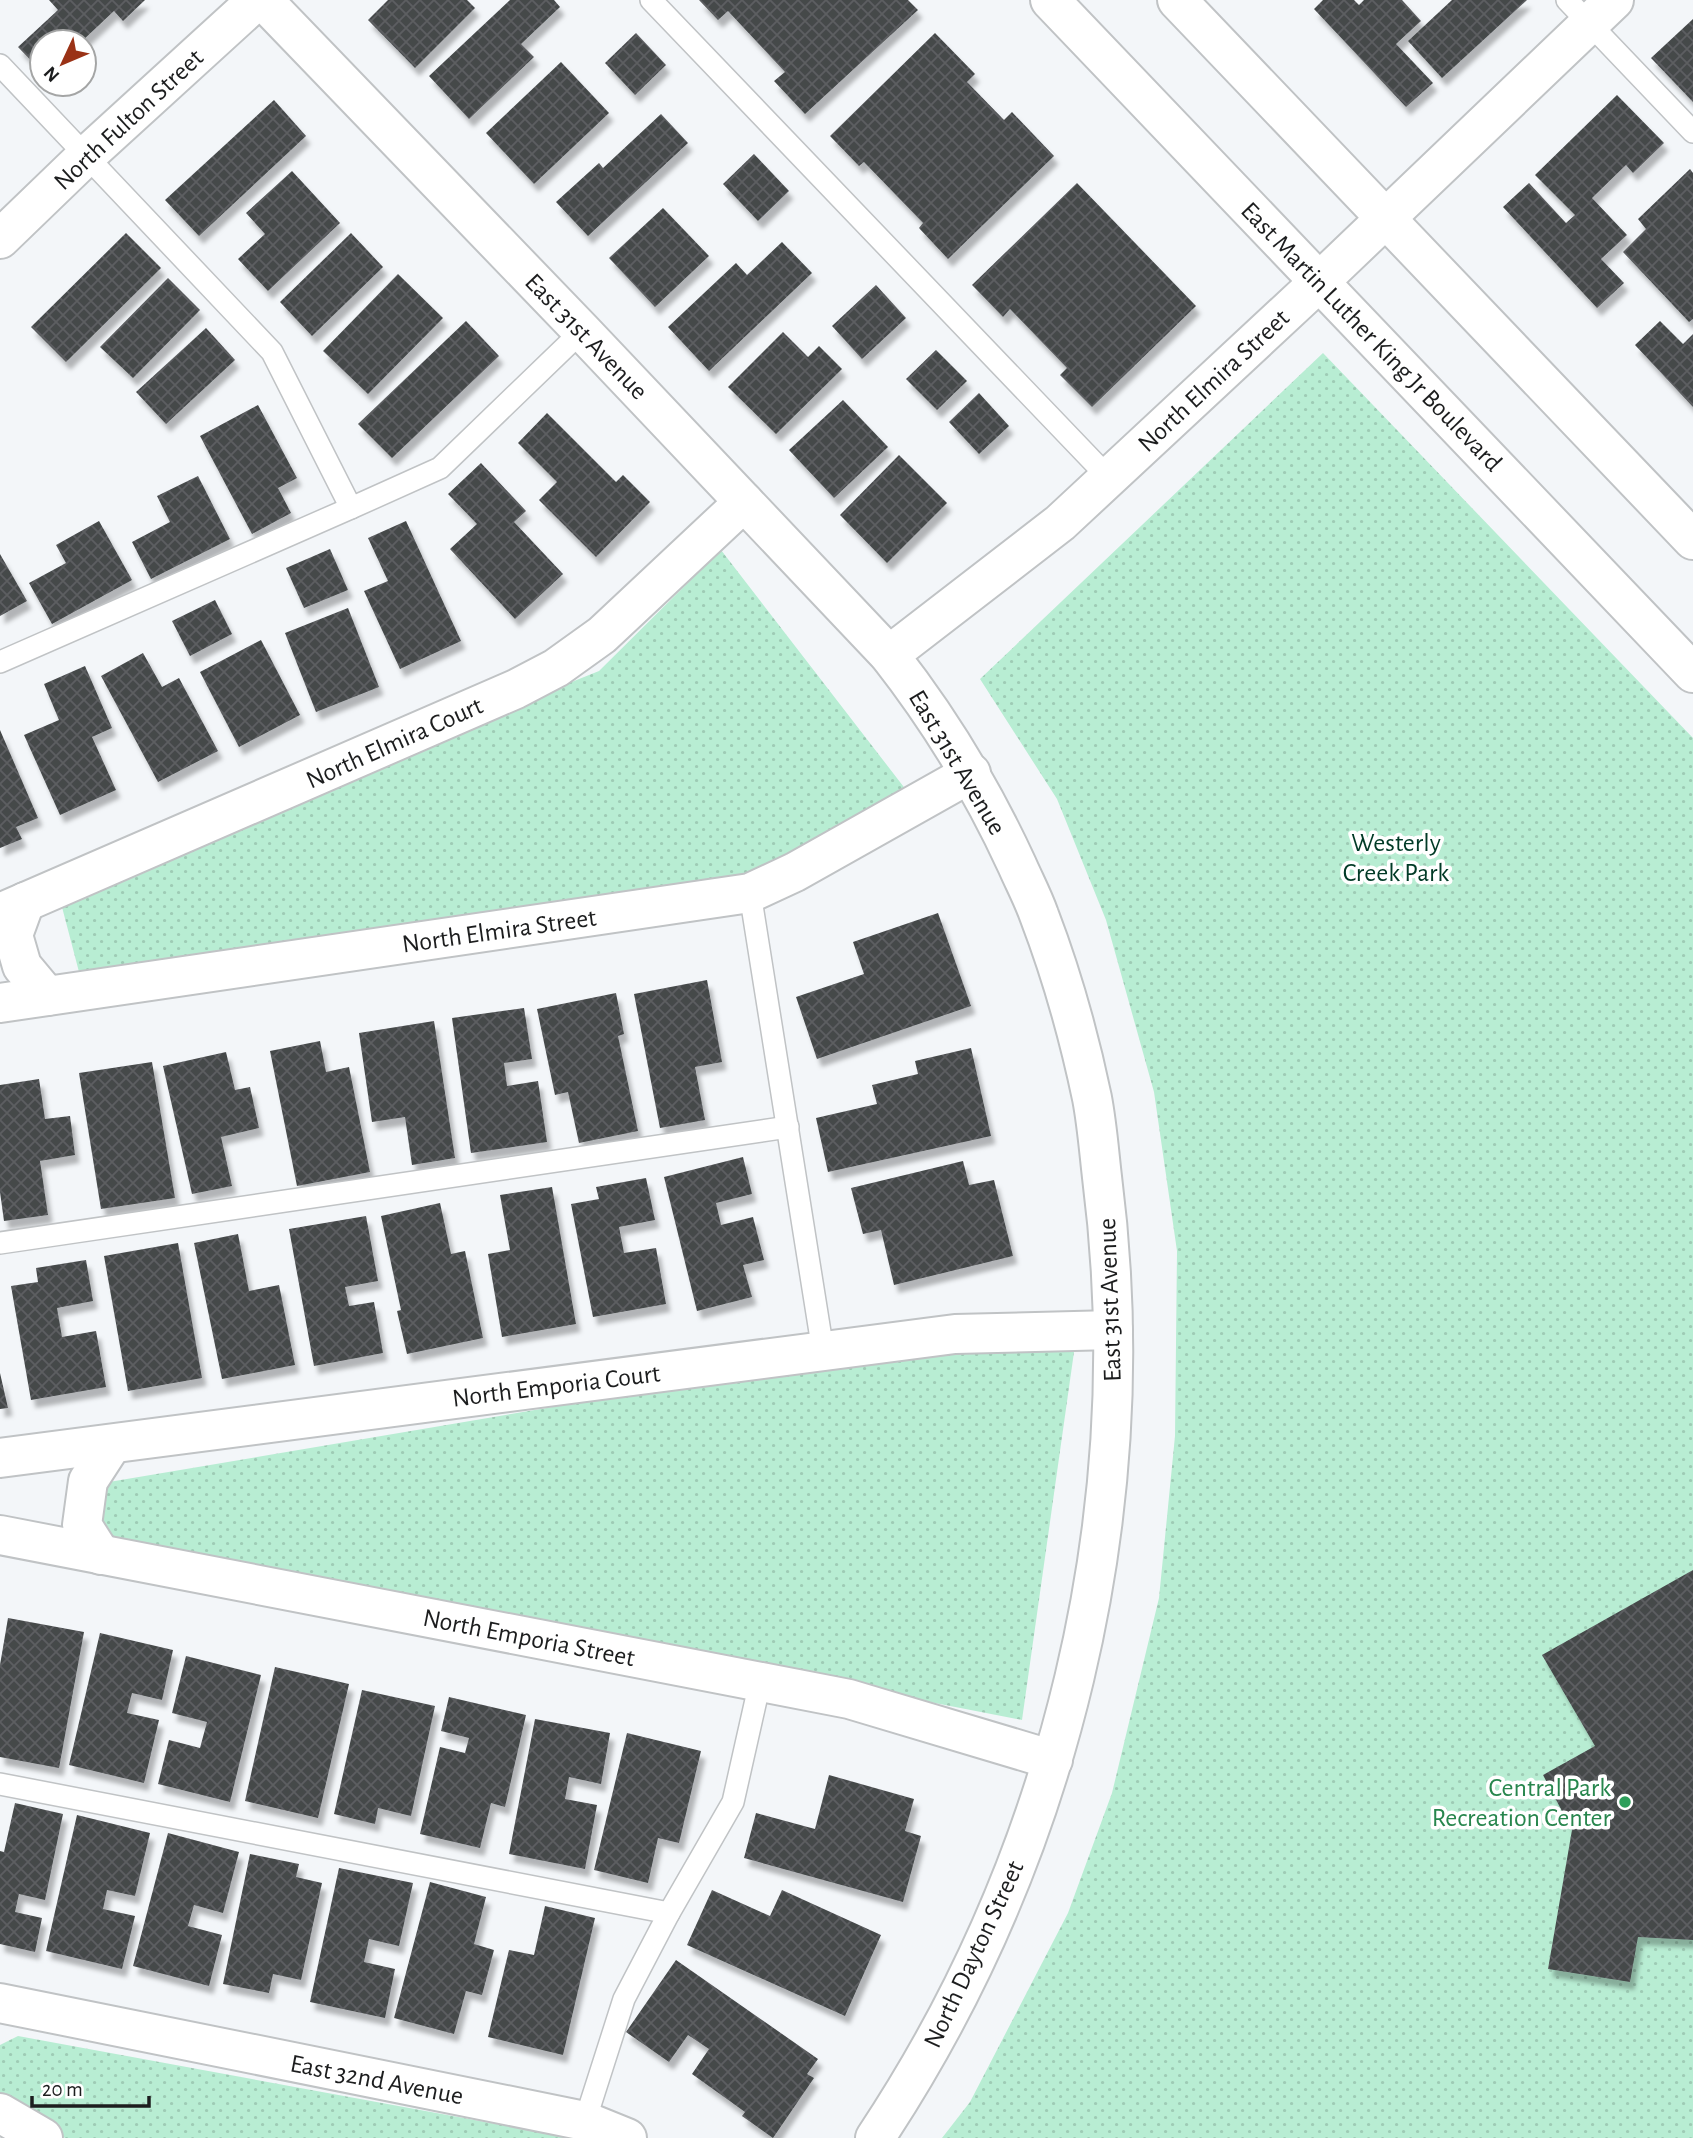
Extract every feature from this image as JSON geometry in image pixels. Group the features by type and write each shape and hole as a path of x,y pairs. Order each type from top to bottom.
{"street":[{"name":"North Fulton Street","path":"0,239 86,156 257,0"},
{"name":"East 31st Avenue","path":"263,0 889,655 921,696 971,773 994,815 1039,913 1070,1011 1094,1115 1109,1230 1114,1366 1109,1465 1097,1565 1079,1664 1053,1760"},
{"name":"East Martin Luther King Jr Boulevard","path":"1050,0 1693,673"},
{"path":"1177,0 1693,540"},
{"name":"North Elmira Street","path":"889,655 1060,523 1386,217 1590,8"},
{"name":"North Elmira Court","path":"12,908 516,689 556,668 602,635 744,502"},
{"name":"North Elmira Street","path":"0,1003 750,893 795,872 971,773"},
{"path":"12,908 13,935 22,966 47,996"},
{"name":"North Emporia Court","path":"0,1458 955,1334 1113,1330"},
{"path":"101,1555 82,1525 88,1481 112,1444"},
{"name":"North Emporia Street","path":"0,1535 849,1699 1053,1760"},
{"name":"North Dayton Street","path":"875,2138 905,2092 965,1983 1016,1868 1053,1760"},
{"name":"East 32nd Avenue","path":"2,2007 585,2121 628,2138"},
{"path":"0,2113 43,2138"}],"lane":[{"path":"652,0 1108,477"},
{"path":"1590,8 1693,132"},
{"path":"0,65 272,352 351,508"},
{"path":"0,662 440,468 582,331"},
{"path":"750,893 823,1351"},
{"path":"0,1243 788,1127"},
{"path":"585,2121 624,1999 669,1913 733,1802 760,1682"},
{"path":"0,1784 669,1913"}],"green space":[{"name":"Westerly Creek Park","path":"1323,353 1693,738 1693,2138 942,2138 970,2102 1068,1913 1112,1793 1159,1598 1175,1436 1177,1251 1154,1092 1106,920 1057,799 980,679"},
{"path":"721,550 910,795 750,893 84,991 57,888 599,671"},
{"path":"937,1342 1074,1352 1022,1720 115,1543 99,1517 109,1482"},
{"path":"18,2036 572,2138 65,2138 0,2100 0,2045"}],"building":[{"path":"49,0 145,0 123,21 114,11 96,28 39,28 58,10"},
{"path":"388,0 467,0 475,8 415,68 368,20"},
{"path":"510,0 554,0 560,7 521,44 534,57 469,119 429,76"},
{"path":"699,0 908,0 918,10 805,114 774,81 785,72 728,11 718,20"},
{"path":"1323,0 1354,0 1359,5 1364,0 1402,0 1421,21 1396,44 1433,83 1406,107 1314,9"},
{"path":"1452,0 1527,0 1442,78 1408,41"},
{"path":"1693,19 1693,102 1651,58"},
{"path":"636,33 666,65 635,95 605,63"},
{"path":"935,33 975,74 967,82 1004,120 1012,112 1054,156 948,259 919,228 923,223 864,162 859,166 830,136"},
{"path":"28,38 28,57 18,47"},
{"path":"561,62 609,113 534,184 486,133"},
{"path":"1617,95 1664,143 1633,173 1626,165 1592,198 1627,235 1601,259 1624,283 1597,308 1503,207 1529,183 1566,223 1575,215 1535,175"},
{"path":"274,100 306,136 199,236 165,200"},
{"path":"661,114 688,143 588,236 556,202 599,163 603,168"},
{"path":"754,154 789,191 758,221 723,184"},
{"path":"1690,169 1693,173 1693,319 1689,322 1623,252 1646,229 1638,219"},
{"path":"292,171 340,223 268,291 238,259 265,234 246,213"},
{"path":"1077,183 1196,306 1092,407 1060,375 1067,368 1010,309 1003,317 972,285"},
{"path":"663,208 709,256 655,307 609,258"},
{"path":"126,233 161,268 66,362 31,327"},
{"path":"351,233 383,267 312,336 280,302"},
{"path":"782,242 812,273 709,371 668,327 736,263 747,275"},
{"path":"398,274 443,318 368,394 323,351"},
{"path":"168,278 200,310 133,378 100,347"},
{"path":"876,285 906,318 862,359 832,326"},
{"path":"466,321 499,356 392,458 358,424"},
{"path":"1660,321 1683,344 1693,334 1693,407 1635,345"},
{"path":"206,328 235,360 166,424 136,392"},
{"path":"783,332 808,357 819,346 842,369 776,434 728,387"},
{"path":"936,350 967,381 937,410 906,379"},
{"path":"979,393 1009,426 979,454 949,422"},
{"path":"843,400 888,447 834,498 789,450"},
{"path":"258,405 297,478 278,488 291,513 252,534 200,436"},
{"path":"547,413 616,482 623,475 650,502 596,557 539,500 557,482 518,443"},
{"path":"899,455 947,503 887,563 840,515"},
{"path":"481,463 526,511 514,522 563,574 515,619 450,549 477,524 448,494"},
{"path":"198,476 230,539 151,579 132,542 170,522 157,496"},
{"path":"99,521 132,580 52,624 29,583 66,563 56,545"},
{"path":"406,521 461,641 400,669 364,591 388,581 368,538"},
{"path":"330,549 348,590 304,608 286,568"},
{"path":"0,554 27,601 0,616"},
{"path":"215,600 232,634 190,656 172,621"},
{"path":"348,608 379,687 316,712 285,633"},
{"path":"261,640 300,715 239,747 200,672"},
{"path":"143,653 162,687 179,678 218,751 158,782 101,676"},
{"path":"85,666 112,728 92,737 116,790 60,815 24,735 59,720 44,684"},
{"path":"0,730 38,818 16,827 22,839 0,848"},
{"path":"938,913 971,1006 817,1059 796,997 864,974 853,942"},
{"path":"707,980 722,1062 695,1067 705,1120 660,1128 634,994"},
{"path":"616,993 624,1034 618,1036 638,1131 579,1143 568,1092 555,1095 537,1009"},
{"path":"524,1008 532,1059 504,1063 507,1086 538,1081 547,1142 471,1153 452,1018"},
{"path":"434,1021 455,1158 412,1165 405,1117 372,1122 359,1033"},
{"path":"320,1041 326,1072 349,1067 370,1172 297,1186 270,1051"},
{"path":"971,1048 991,1136 828,1172 816,1118 877,1104 872,1085 918,1074 915,1061"},
{"path":"226,1052 235,1090 250,1087 259,1128 221,1137 232,1186 192,1194 163,1066"},
{"path":"152,1062 175,1198 101,1209 79,1073"},
{"path":"39,1079 45,1119 70,1116 75,1155 40,1161 48,1215 4,1221 0,1192 0,1085"},
{"path":"743,1157 752,1194 716,1203 721,1225 753,1217 764,1260 743,1265 752,1297 697,1311 664,1177"},
{"path":"963,1161 969,1185 994,1180 1013,1256 894,1285 881,1230 863,1234 851,1188"},
{"path":"646,1178 655,1220 619,1227 624,1253 656,1248 666,1304 593,1317 571,1204 599,1199 596,1187"},
{"path":"552,1187 576,1324 502,1337 488,1254 510,1250 500,1195"},
{"path":"440,1203 451,1254 465,1251 483,1338 407,1354 397,1311 401,1310 381,1216"},
{"path":"366,1216 378,1281 345,1287 349,1306 374,1302 383,1353 314,1366 289,1229"},
{"path":"238,1234 249,1291 279,1285 295,1365 222,1379 194,1243"},
{"path":"178,1243 202,1378 128,1391 104,1256"},
{"path":"86,1260 93,1301 57,1308 62,1337 96,1331 106,1387 31,1400 11,1286 38,1282 36,1268"},
{"path":"0,1373 8,1408 0,1409"},
{"name":"Central Park Recreation Center","path":"1693,1570 1693,1940 1638,1937 1630,1982 1548,1969 1572,1830 1543,1775 1595,1746 1542,1655"},
{"path":"8,1618 84,1632 59,1768 0,1757 0,1665"},
{"path":"100,1633 173,1650 162,1700 132,1693 127,1713 159,1720 144,1783 69,1765"},
{"path":"186,1656 261,1675 230,1802 158,1784 169,1740 200,1748 207,1722 172,1713"},
{"path":"275,1667 349,1684 318,1818 245,1801"},
{"path":"362,1690 435,1706 411,1816 378,1808 375,1824 334,1814"},
{"path":"449,1697 526,1715 505,1807 491,1803 480,1848 420,1834 440,1747 465,1753 469,1738 441,1731"},
{"path":"535,1719 610,1733 601,1784 569,1777 565,1799 597,1805 585,1869 509,1854"},
{"path":"627,1733 701,1751 679,1843 658,1838 648,1883 594,1870"},
{"path":"829,1775 914,1799 905,1831 921,1836 903,1902 744,1858 756,1813 815,1829"},
{"path":"15,1803 63,1814 45,1900 19,1894 15,1912 42,1918 35,1952 0,1944 0,1851 4,1852"},
{"path":"77,1815 150,1833 135,1896 107,1890 103,1909 135,1916 122,1969 46,1951"},
{"path":"168,1833 239,1852 223,1913 194,1905 188,1926 222,1935 209,1986 133,1966"},
{"path":"250,1854 299,1864 296,1877 322,1883 301,1980 273,1974 269,1993 223,1984"},
{"path":"339,1868 413,1883 399,1946 369,1939 364,1962 395,1969 385,2018 310,2002"},
{"path":"430,1882 486,1897 474,1944 494,1950 482,1995 466,1991 454,2034 394,2018"},
{"path":"712,1890 770,1916 782,1890 881,1935 845,2016 687,1945"},
{"path":"545,1906 595,1918 563,2055 488,2037 509,1950 534,1955"},
{"path":"676,1960 818,2059 807,2074 814,2078 773,2138 742,2116 745,2112 692,2074 709,2049 688,2035 669,2062 626,2032"}],"place":[{"name":"Central Park Recreation Center","path":"1625,1802"}]}
